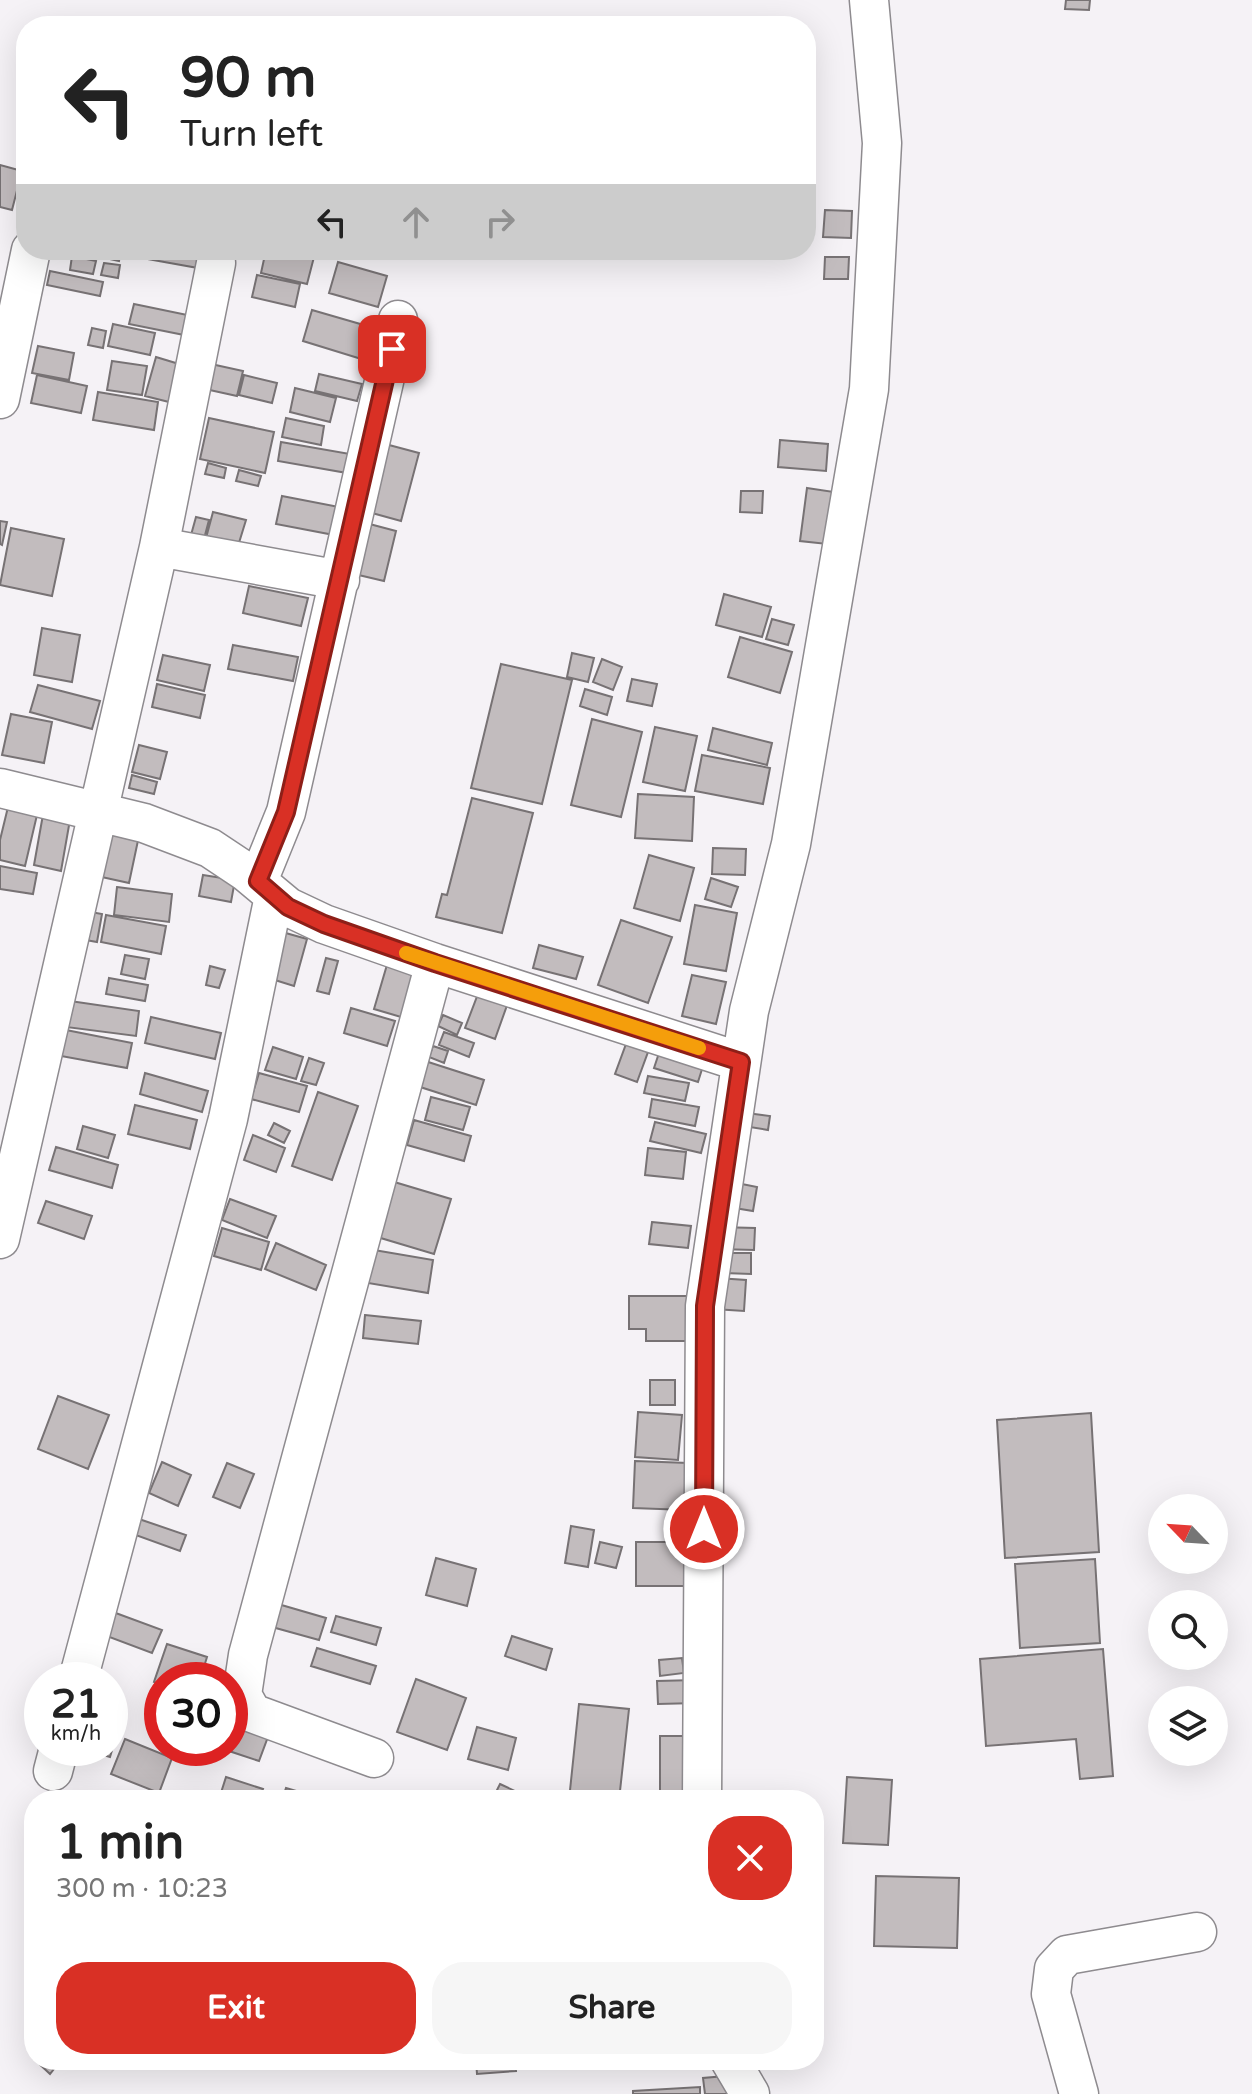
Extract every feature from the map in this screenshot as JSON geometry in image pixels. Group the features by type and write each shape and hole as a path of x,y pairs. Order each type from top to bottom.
{"street":[{"path":"702,1790 705,1306 749,1011 791,844 869,389 882,143 869,0"},
{"path":"0,399 29,260"},
{"path":"0,1239 159,547 216,263"},
{"path":"83,1662 228,1119 266,888 398,320"},
{"path":"159,547 340,580"},
{"path":"0,788 144,823 210,848 288,907 324,924 741,1062"},
{"path":"374,1758 252,1713 242,1695 252,1639 435,963"},
{"path":"1079,2094 1051,1994 1054,1969 1067,1955 1197,1932"},
{"path":"736,2070 750,2094"}],"building":[{"path":"1066,0 1090,0 1089,10 1065,9"},
{"path":"0,165 16,169 16,194 12,210 0,207"},
{"path":"825,210 852,211 851,238 823,237"},
{"path":"825,257 849,257 848,279 824,279"},
{"path":"71,260 96,261 93,274 70,270"},
{"path":"153,260 199,260 198,268"},
{"path":"264,260 313,260 307,284 261,273"},
{"path":"338,262 387,276 378,307 329,293"},
{"path":"104,263 120,265 118,278 101,275"},
{"path":"50,271 103,282 100,296 47,285"},
{"path":"257,275 300,284 295,307 252,297"},
{"path":"134,304 197,317 194,337 129,324"},
{"path":"312,310 381,330 371,362 303,341"},
{"path":"113,324 155,333 150,355 108,346"},
{"path":"92,328 106,331 103,348 88,345"},
{"path":"38,346 74,353 69,380 32,373"},
{"path":"156,357 179,364 169,402 145,396"},
{"path":"112,361 147,366 142,395 107,390"},
{"path":"211,364 243,371 237,396 205,389"},
{"path":"319,374 362,384 357,401 315,391"},
{"path":"37,375 87,386 81,413 31,403"},
{"path":"244,375 277,383 272,403 239,395"},
{"path":"295,388 336,398 330,422 290,412"},
{"path":"98,392 158,402 154,430 93,420"},
{"path":"209,418 274,432 265,473 200,459"},
{"path":"286,418 324,426 321,445 282,437"},
{"path":"780,440 828,444 826,471 778,467"},
{"path":"281,442 350,454 347,473 278,461"},
{"path":"389,445 419,453 401,521 372,513"},
{"path":"208,463 226,468 224,478 205,474"},
{"path":"239,470 261,476 258,486 236,481"},
{"path":"807,488 834,492 827,544 800,541"},
{"path":"741,491 763,491 762,513 740,512"},
{"path":"282,496 339,507 334,535 276,524"},
{"path":"213,512 246,520 238,546 206,538"},
{"path":"196,517 209,520 204,539 191,535"},
{"path":"0,521 7,522 2,545 0,544"},
{"path":"362,522 396,531 384,581 350,573"},
{"path":"11,528 64,539 52,596 0,585"},
{"path":"249,586 308,598 301,626 243,613"},
{"path":"724,594 771,607 762,637 716,625"},
{"path":"772,619 794,625 788,645 766,639"},
{"path":"42,628 80,635 72,682 34,675"},
{"path":"740,637 792,652 780,693 728,677"},
{"path":"233,645 298,657 293,681 228,669"},
{"path":"572,653 594,658 588,682 567,677"},
{"path":"163,655 210,665 204,691 157,680"},
{"path":"602,659 622,667 613,690 593,682"},
{"path":"501,664 572,680 542,804 471,788"},
{"path":"632,679 657,684 652,706 627,701"},
{"path":"157,684 205,695 200,718 152,707"},
{"path":"38,685 100,701 92,729 30,712"},
{"path":"585,689 612,697 607,715 580,706"},
{"path":"11,714 52,722 44,763 2,755"},
{"path":"592,719 642,732 621,817 571,805"},
{"path":"655,727 697,736 685,791 643,782"},
{"path":"713,728 772,743 767,765 708,750"},
{"path":"139,745 167,752 160,779 132,772"},
{"path":"702,755 770,768 763,804 695,791"},
{"path":"132,775 157,782 154,794 129,788"},
{"path":"638,794 694,797 692,841 635,838"},
{"path":"472,798 533,813 502,933 436,917 442,894 447,895"},
{"path":"8,807 37,815 25,866 0,860 0,840"},
{"path":"44,809 71,814 61,871 34,865"},
{"path":"100,822 140,831 129,883 88,874"},
{"path":"713,848 746,849 745,875 712,874"},
{"path":"649,855 694,868 680,921 634,908"},
{"path":"0,866 37,873 33,894 0,889"},
{"path":"203,875 235,880 231,902 199,896"},
{"path":"711,878 738,887 731,907 705,899"},
{"path":"117,887 172,894 169,922 114,915"},
{"path":"695,905 737,913 726,971 684,964"},
{"path":"85,911 102,914 97,942 80,939"},
{"path":"106,915 166,926 161,954 101,942"},
{"path":"621,920 672,937 648,1003 598,985"},
{"path":"275,930 307,939 294,986 262,976"},
{"path":"539,945 583,957 576,979 533,968"},
{"path":"125,955 149,959 145,979 121,974"},
{"path":"326,958 338,961 329,994 317,991"},
{"path":"389,958 415,965 401,1017 374,1009"},
{"path":"210,966 225,970 219,988 206,985"},
{"path":"692,975 726,982 716,1024 682,1016"},
{"path":"109,978 148,985 145,1001 106,994"},
{"path":"481,986 510,997 495,1039 465,1028"},
{"path":"70,1001 139,1011 136,1036 66,1027"},
{"path":"351,1008 395,1021 387,1046 344,1033"},
{"path":"443,1015 462,1023 457,1035 438,1026"},
{"path":"151,1017 221,1033 215,1059 145,1043"},
{"path":"66,1030 132,1043 127,1068 61,1056"},
{"path":"444,1032 474,1043 469,1057 439,1045"},
{"path":"626,1044 648,1052 637,1082 615,1074"},
{"path":"433,1046 448,1051 444,1063 429,1057"},
{"path":"273,1047 303,1057 296,1079 265,1070"},
{"path":"659,1053 703,1066 698,1082 654,1068"},
{"path":"309,1058 324,1063 316,1085 301,1081"},
{"path":"422,1060 484,1080 476,1105 414,1085"},
{"path":"145,1073 208,1091 202,1112 140,1094"},
{"path":"259,1073 307,1086 299,1112 251,1099"},
{"path":"648,1076 689,1083 685,1101 644,1093"},
{"path":"318,1092 358,1106 332,1180 292,1166"},
{"path":"431,1097 470,1107 463,1130 425,1120"},
{"path":"652,1099 699,1107 695,1126 649,1117"},
{"path":"135,1105 197,1120 190,1149 128,1134"},
{"path":"739,1112 770,1116 768,1130 737,1125"},
{"path":"414,1120 471,1136 464,1161 407,1145"},
{"path":"655,1122 706,1134 701,1153 650,1141"},
{"path":"274,1123 290,1131 284,1143 268,1135"},
{"path":"83,1126 115,1135 108,1158 77,1149"},
{"path":"253,1135 285,1148 276,1172 244,1160"},
{"path":"56,1147 118,1165 112,1188 49,1170"},
{"path":"648,1148 686,1152 683,1179 645,1175"},
{"path":"391,1181 451,1199 434,1254 374,1236"},
{"path":"732,1182 757,1187 753,1211 728,1207"},
{"path":"230,1199 276,1216 267,1238 222,1220"},
{"path":"46,1201 92,1216 84,1239 38,1223"},
{"path":"652,1222 691,1226 688,1248 649,1244"},
{"path":"718,1227 755,1228 754,1250 717,1249"},
{"path":"222,1228 269,1242 261,1270 214,1256"},
{"path":"276,1243 326,1265 316,1290 265,1269"},
{"path":"374,1250 433,1260 428,1293 368,1283"},
{"path":"725,1253 751,1253 751,1274 724,1273"},
{"path":"717,1278 746,1280 744,1311 714,1309"},
{"path":"629,1296 691,1296 691,1341 646,1341 646,1329 629,1329"},
{"path":"365,1315 421,1321 418,1344 363,1338"},
{"path":"650,1380 675,1380 675,1405 650,1405"},
{"path":"58,1396 109,1415 88,1469 38,1449"},
{"path":"638,1412 682,1415 678,1460 635,1457"},
{"path":"1091,1413 1099,1552 1005,1558 997,1420"},
{"path":"635,1461 688,1463 686,1510 633,1508"},
{"path":"162,1462 191,1475 178,1506 149,1493"},
{"path":"227,1463 254,1474 240,1508 213,1497"},
{"path":"136,1518 186,1535 180,1551 130,1533"},
{"path":"571,1526 594,1530 588,1567 565,1563"},
{"path":"600,1542 622,1547 616,1568 595,1563"},
{"path":"636,1542 696,1542 696,1586 636,1586"},
{"path":"436,1558 476,1569 467,1606 426,1595"},
{"path":"1095,1559 1100,1643 1020,1648 1015,1564"},
{"path":"278,1604 326,1618 319,1640 272,1627"},
{"path":"113,1612 162,1630 152,1653 104,1635"},
{"path":"336,1616 381,1628 376,1645 331,1632"},
{"path":"512,1636 552,1649 546,1670 505,1656"},
{"path":"167,1644 207,1657 205,1662 161,1662"},
{"path":"317,1648 376,1666 370,1684 311,1666"},
{"path":"1103,1649 1113,1776 1080,1779 1076,1739 986,1746 980,1659"},
{"path":"682,1658 684,1673 660,1676 659,1660"},
{"path":"416,1679 466,1698 447,1750 397,1732"},
{"path":"696,1680 697,1703 658,1704 657,1681"},
{"path":"579,1704 629,1709 620,1790 570,1790"},
{"path":"248,1726 269,1734 259,1761 248,1757"},
{"path":"477,1727 516,1738 508,1770 468,1759"},
{"path":"660,1736 692,1736 693,1790 660,1790"},
{"path":"128,1740 144,1747 144,1766 169,1766 160,1790 151,1790 111,1774 114,1766 128,1766"},
{"path":"226,1777 263,1789 263,1790 222,1790"},
{"path":"847,1777 892,1780 888,1845 843,1843"},
{"path":"500,1784 513,1790 497,1790"},
{"path":"876,1876 959,1878 957,1948 874,1946"},
{"path":"477,2070 516,2071 477,2074"},
{"path":"737,2075 738,2094 705,2094 703,2078"},
{"path":"700,2087 700,2094 633,2094 633,2091"}],"slow traffic":[{"path":"406,953 699,1048"}],"route":[{"path":"392,349 286,812 258,881 288,907 324,924 741,1062 705,1306 704,1529"}]}
